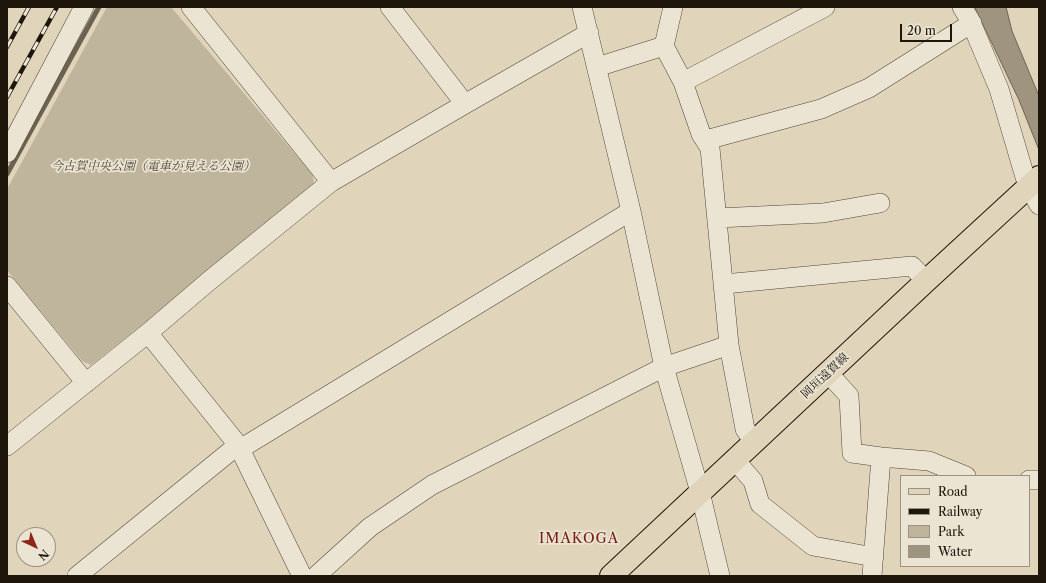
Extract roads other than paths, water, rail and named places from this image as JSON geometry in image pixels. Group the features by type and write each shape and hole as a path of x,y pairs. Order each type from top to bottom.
{"main road":[{"name":"岡垣遠賀線","path":"611,576 926,281 1036,190"}],"street":[{"path":"7,153 84,7"},
{"path":"191,7 331,182"},
{"path":"390,7 465,104"},
{"path":"582,7 632,211 664,367 700,492 720,576"},
{"path":"673,7 664,46 683,82 701,134 710,148 729,345 745,429 754,442"},
{"path":"683,82 825,7"},
{"path":"962,7 972,23 999,89 1025,177 1036,190"},
{"path":"706,140 821,108 868,88 972,23"},
{"path":"7,446 148,333 209,280 331,182 589,34"},
{"path":"597,67 664,46"},
{"path":"717,218 823,213 880,203"},
{"path":"77,576 239,447 632,211"},
{"path":"724,284 912,266 926,281"},
{"path":"7,286 86,383"},
{"path":"148,333 239,447 302,576"},
{"path":"316,576 370,527 432,485 664,367 729,345"},
{"path":"828,373 849,396 852,453 929,461 962,475"},
{"path":"872,576 882,457"},
{"path":"735,460 753,481 760,504 813,546 874,557"}],"water":[{"path":"975,7 1006,7 1012,31 1039,96 1039,150 1019,100"}],"waterway":[{"path":"7,174 99,7"}],"railway":[{"path":"7,47 29,7"},
{"path":"7,97 57,7"}],"district":[{"name":"IMAKOGA","path":"579,539"}],"park label":[{"name":"今古賀中央公園（電車が見える公園）","path":"153,167"}]}
